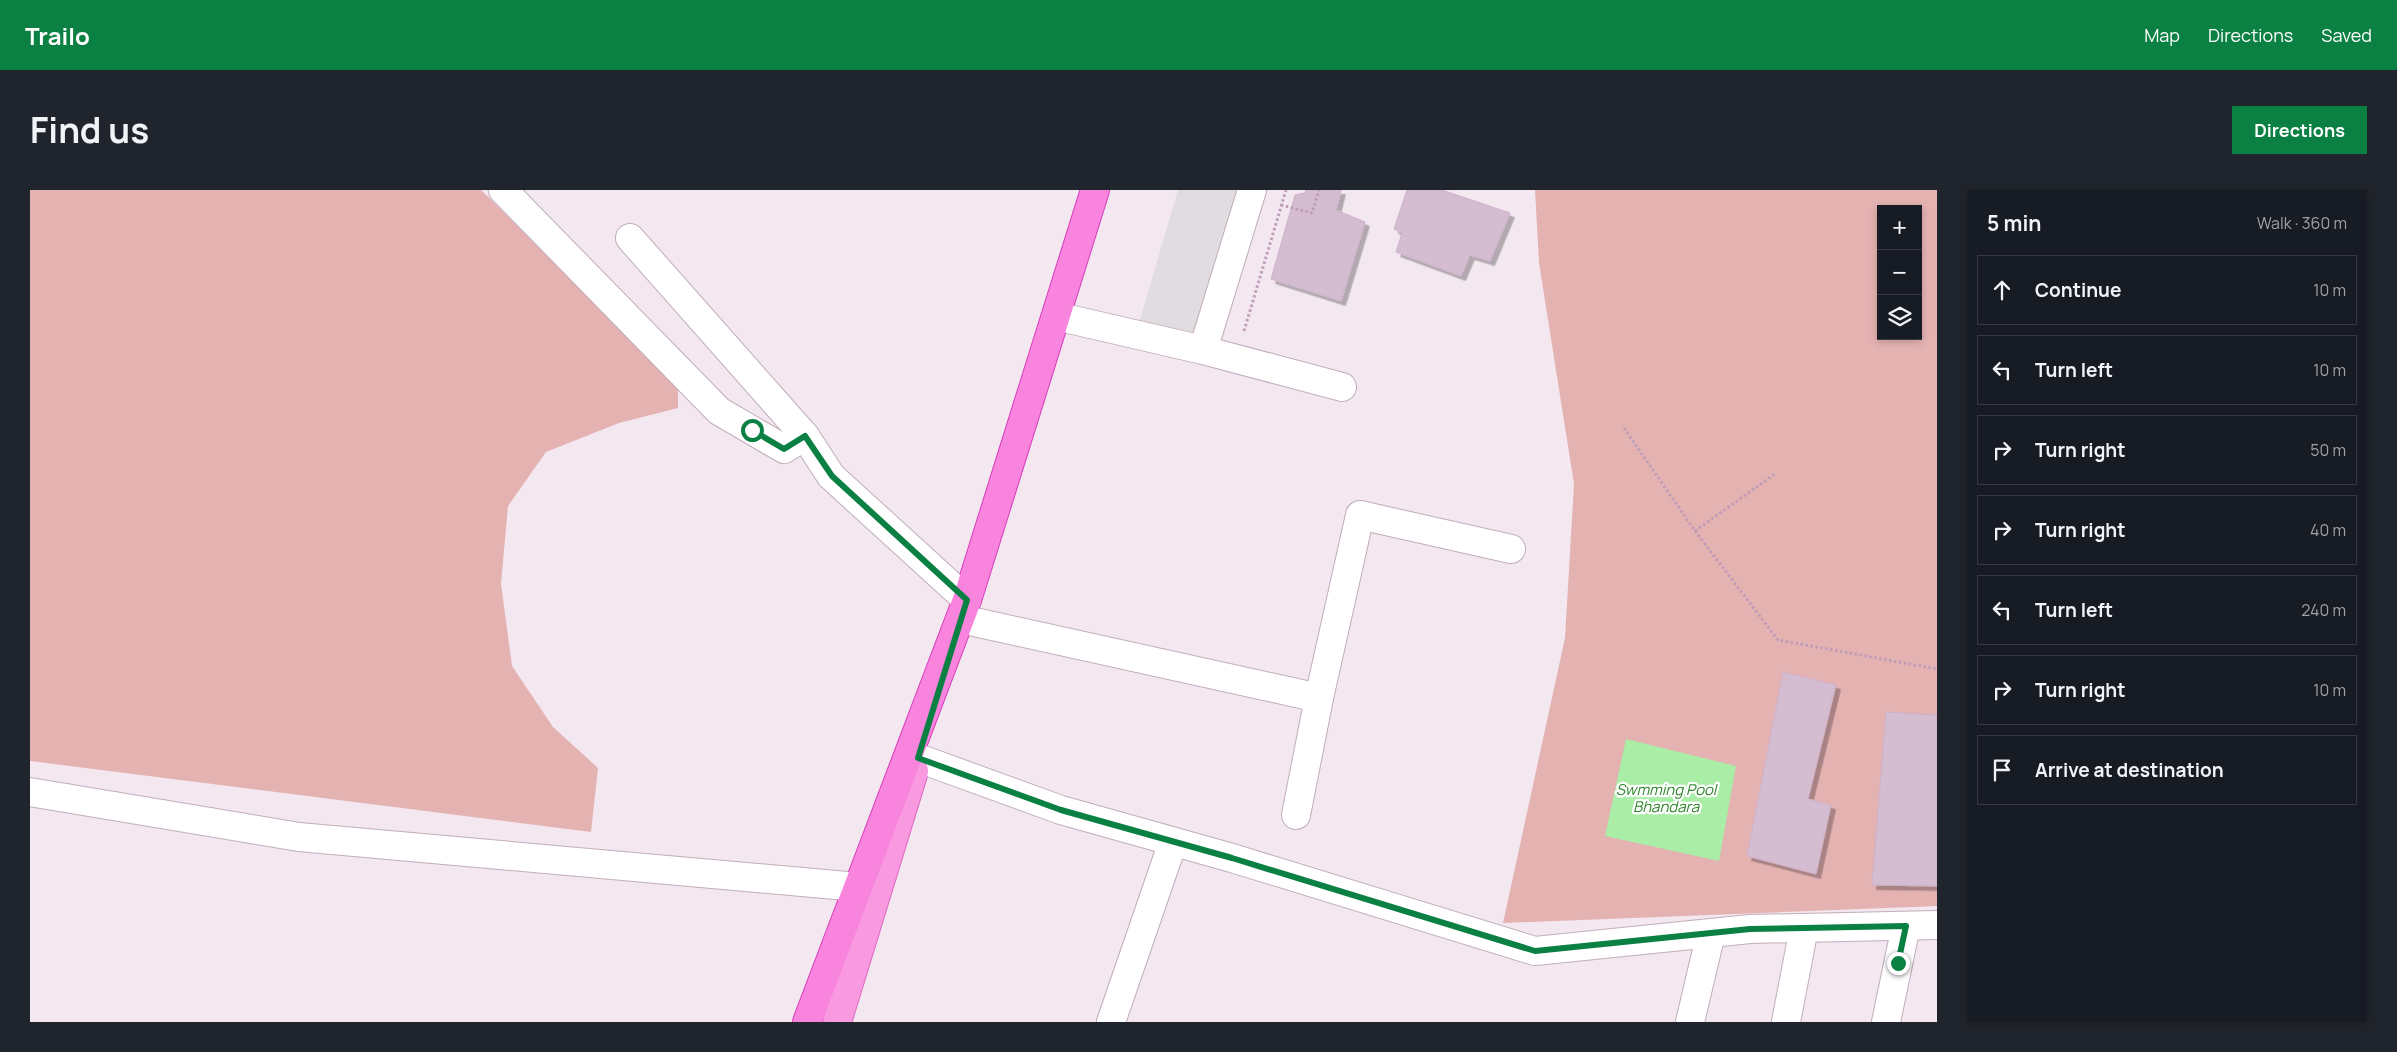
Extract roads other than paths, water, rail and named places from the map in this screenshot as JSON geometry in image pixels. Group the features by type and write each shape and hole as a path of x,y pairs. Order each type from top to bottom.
{"highway":[{"path":"807,1022 964,609 1056,316 1089,192"}],"main road":[{"path":"837,1022 964,609"}],"street":[{"path":"503,190 719,412 784,449 805,436"},
{"path":"1203,350 1252,190"},
{"path":"630,238 805,436 832,476 964,609 1319,698"},
{"path":"1056,316 1236,358 1342,387"},
{"path":"1296,815 1319,698 1360,514 1511,549"},
{"path":"918,758 1061,810 1535,951 1750,929 1937,925"},
{"path":"30,792 299,837 858,887"},
{"path":"1111,1022 1173,842"},
{"path":"1889,1021 1906,926"},
{"path":"1786,1022 1804,928"},
{"path":"1690,1022 1711,933"}],"water":[{"name":"Swmming Pool Bhandara","path":"1626,739 1736,766 1719,861 1605,836"}]}
